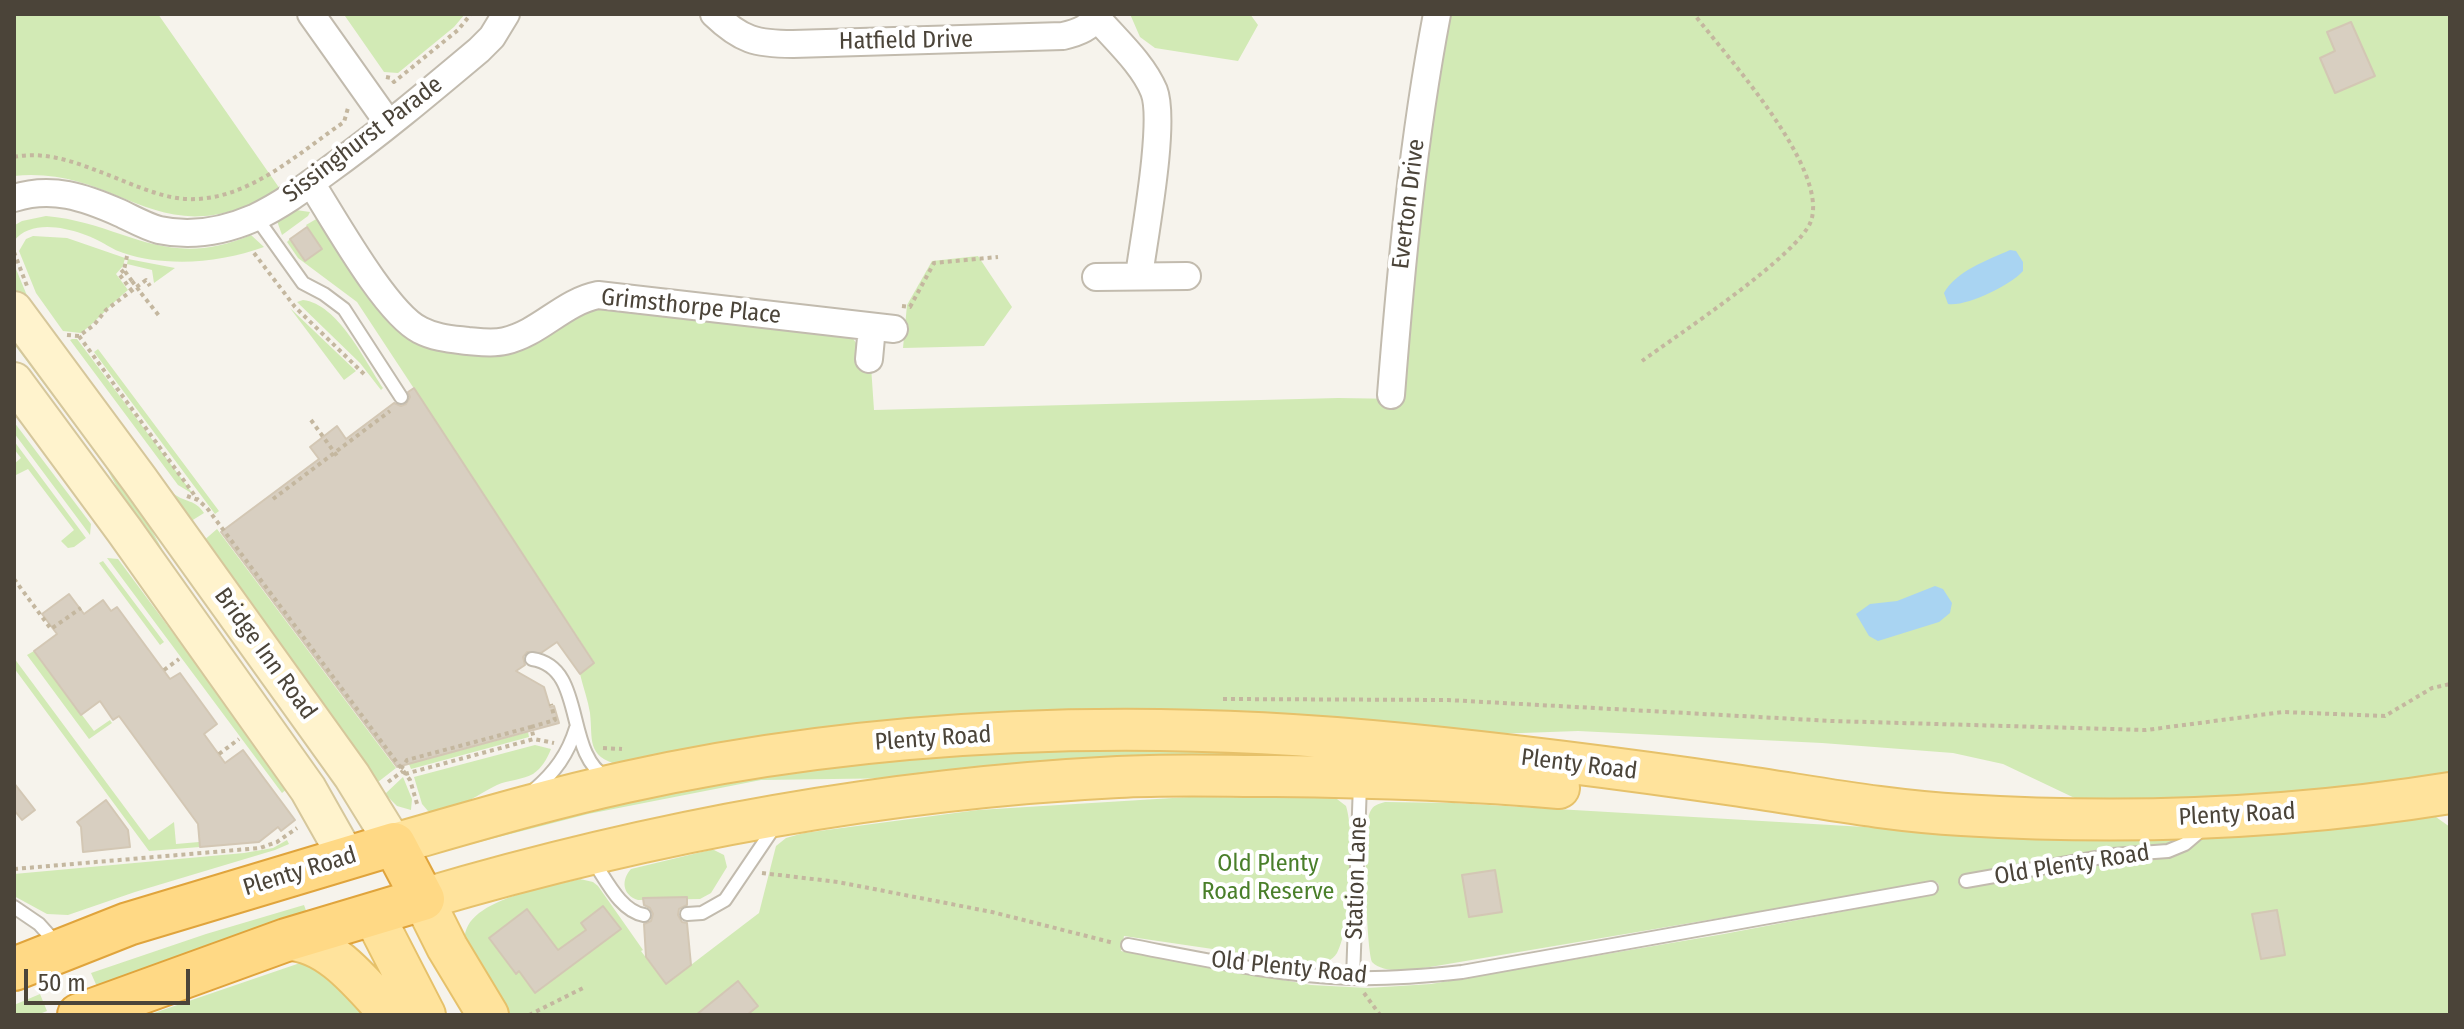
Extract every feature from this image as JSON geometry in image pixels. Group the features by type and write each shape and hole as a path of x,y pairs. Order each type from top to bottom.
{"highway":[{"name":"Plenty Road","path":"14,969 128,924 394,844"},
{"name":"Bridge Inn Road","path":"394,844 423,899"},
{"name":"Bridge Inn Road","path":"347,858 373,914"},
{"name":"Plenty Road","path":"79,1015 286,940 423,899"},
{"path":"60,949 70,978 70,1015"}],"main road":[{"name":"Bridge Inn Road","path":"21,300 148,491 352,776 394,844"},
{"name":"Bridge Inn Road","path":"14,381 308,789 347,858"},
{"name":"Plenty Road","path":"394,844 511,810 629,781 831,747 950,736 1046,732 1189,732 1401,744 1957,815 2125,820 2214,817 2348,808 2450,793"},
{"name":"Plenty Road","path":"423,899 587,854 784,814 1041,782 1162,776 1360,777 1548,787 1714,801 1879,806"},
{"name":"Bridge Inn Road","path":"423,899 447,947 488,1015"},
{"name":"Bridge Inn Road","path":"373,914 425,1015"},
{"path":"286,940 308,942 323,951 349,972 391,1015"}],"street":[{"path":"311,14 389,124"},
{"name":"Sissinghurst Parade","path":"14,198 44,191 60,193 157,229 187,233 217,230 256,217 311,183 389,124 479,50 492,37 506,14"},
{"name":"Hatfield Drive","path":"714,14 748,40 777,44 1063,36 1092,21"},
{"name":"Everton Drive","path":"1391,395 1403,244 1425,76 1437,14"},
{"path":"1092,21 1125,64 1141,72 1155,93 1158,116 1139,276"},
{"name":"Grimsthorpe Place","path":"311,183 396,311 419,330 431,335 486,343 503,342 535,329 585,298 598,295 888,320"},
{"path":"1096,277 1187,276"},
{"path":"869,359 888,320"}],"lane":[{"path":"256,217 303,283 344,309 401,397"},
{"path":"532,659 548,663 561,677 576,728 589,757 604,777 629,781"},
{"path":"511,810 558,767 571,745 576,728"},
{"name":"Station Lane","path":"1353,978 1360,777"},
{"path":"687,914 702,913 729,895 784,814"},
{"name":"Old Plenty Road","path":"1966,881 2113,855 2168,851 2194,837 2214,817"},
{"path":"587,854 626,906 644,915"},
{"name":"Old Plenty Road","path":"1128,945 1276,971 1393,978 1462,972 1931,888"},
{"path":"14,907 46,929 60,949"}],"path":[{"path":"14,157 47,156 75,162 156,193 184,199 232,194 276,169 344,122 346,110 385,77 394,82 458,30 471,14"},
{"path":"1642,361 1782,256 1803,235 1813,213 1809,181 1788,138 1694,14"},
{"path":"14,252 21,300"},
{"path":"254,253 295,307 367,377"},
{"path":"126,257 124,270 119,274 131,289"},
{"path":"888,320 910,307 934,263 998,257"},
{"path":"124,270 160,317"},
{"path":"68,335 79,336 131,289 146,280 150,286"},
{"path":"60,334 70,347"},
{"path":"79,336 198,500"},
{"path":"273,499 391,410"},
{"path":"311,420 336,454"},
{"path":"180,493 208,507 405,774"},
{"path":"14,579 51,629 81,608"},
{"path":"66,618 70,624"},
{"path":"164,670 179,659"},
{"path":"401,769 407,760 555,720 550,699"},
{"path":"531,727 534,739"},
{"path":"219,754 239,739"},
{"path":"14,869 260,848 295,831 298,821"},
{"path":"744,871 856,885 1128,945"},
{"path":"529,1015 585,987"}],"green space":[{"path":"14,14 158,14 280,189 238,209 202,216 171,214 52,176 14,176"},
{"path":"465,14 454,27 398,73 384,72 345,16"},
{"path":"1130,14 1250,14 1258,25 1238,61 1155,48 1140,37"},
{"path":"1448,14 2450,14 2450,777 2251,801 2081,801 2003,764 1953,753 1578,731 619,765 601,757 593,746 589,708 580,674 594,662 357,302 298,258 287,242 290,239 305,261 322,249 306,225 318,218 380,310 412,339 429,347 599,308 852,337 858,346 856,363 871,366 874,410 1402,399 1416,229"},
{"path":"296,210 310,212 282,235 277,221"},
{"path":"46,216 74,220 169,247 193,249 220,245 251,235 264,247 215,259 177,262 130,255 89,236 62,228 35,228 14,241 15,225"},
{"path":"33,236 67,238 125,258 116,274 128,290 81,333 63,331 36,293 19,251 26,239"},
{"path":"978,256 1012,307 984,346 903,348 907,305 932,261"},
{"path":"128,259 175,268 154,283 152,270 127,264"},
{"path":"16,269 28,298 174,494 197,505 204,513 188,523 14,288"},
{"path":"303,300 316,304 339,322 368,363 383,388 381,390 360,363 297,302"},
{"path":"290,308 356,371 344,380"},
{"path":"14,333 142,513 162,549 154,555 106,467 14,344"},
{"path":"72,339 77,339 193,494 178,485"},
{"path":"98,349 219,511 215,514 94,352"},
{"path":"14,422 91,524 90,535 14,433"},
{"path":"14,441 86,538 74,547 68,548 61,541 74,530 28,469 14,476 14,464 21,458 14,449"},
{"path":"217,529 396,768 378,782 202,542"},
{"path":"107,558 118,559 288,788 282,793"},
{"path":"103,561 164,642 160,645 99,563"},
{"path":"34,651 94,731 110,720 112,723 89,739 27,655"},
{"path":"14,658 149,840 174,822 176,844 199,842 200,847 149,851 14,668"},
{"path":"528,732 529,737 411,769 409,764"},
{"path":"535,745 551,749 544,763 533,774 497,785 448,809 428,811 422,804 414,777"},
{"path":"973,746 1319,751 1319,759 904,778 761,780 588,814 456,848 453,840 602,800"},
{"path":"403,777 412,799 411,810 397,806 385,794"},
{"name":"Old Plenty Road Reserve","path":"1189,797 1330,798 1346,806 1350,881 1346,923 1337,953 1328,961 1315,964 1124,936 1121,951 1311,985 1368,988 1431,984 1724,934 1909,899 1931,894 1939,887 1938,883 1933,882 1430,967 1384,969 1372,962 1370,951 1366,862 1370,812 1385,802 1454,803 2104,840 2436,817 2450,827 2450,1015 511,1015 481,975 467,949 465,933 473,919 487,908 526,892 580,879 598,886 666,984 759,913 776,846 786,838 978,810"},
{"path":"287,840 289,844 275,850 68,915 47,914 14,896 14,874 244,853 273,848"},
{"path":"710,850 724,855 727,867 711,893 700,899 638,900 626,891 625,882 631,869"},
{"path":"304,905 308,916 98,989 91,973 206,934"},
{"path":"300,963 313,963 377,1015 148,1015"},
{"path":"40,994 47,1011 37,1015 14,1015 14,1005"}],"water":[{"path":"2010,250 2016,251 2023,262 2023,271 2017,277 1976,299 1948,304 1944,293 1956,278"},
{"path":"1935,586 1943,589 1952,603 1950,613 1939,622 1878,641 1869,636 1856,614 1870,604 1897,601"}],"building":[{"path":"2351,22 2375,76 2335,93 2320,58 2335,51 2327,32"},
{"path":"307,227 322,249 305,261 290,239"},
{"path":"414,388 594,663 580,674 557,642 541,653 527,652 523,657 525,665 516,671 544,687 559,723 397,767 221,532 319,459 310,447 337,426 346,439 394,403 401,406 406,404 410,397 408,392"},
{"path":"69,594 84,614 103,600 111,611 117,607 170,679 180,673 217,724 204,734 225,763 243,750 295,820 281,831 278,827 259,842 200,847 198,824 119,716 113,720 100,701 81,715 34,651 57,634 42,614"},
{"path":"14,783 35,810 22,820 14,810"},
{"path":"106,800 128,830 130,847 83,852 81,827 77,822"},
{"path":"1495,870 1502,912 1469,917 1462,875"},
{"path":"687,897 687,905 679,909 678,915 682,922 687,923 691,965 666,984 646,957 644,924 651,921 653,914 644,905 643,898"},
{"path":"603,906 621,929 535,993 489,938 527,909 558,950 586,930 581,923"},
{"path":"2277,910 2285,955 2261,959 2252,914"},
{"path":"738,981 758,1006 747,1015 696,1015"}]}
